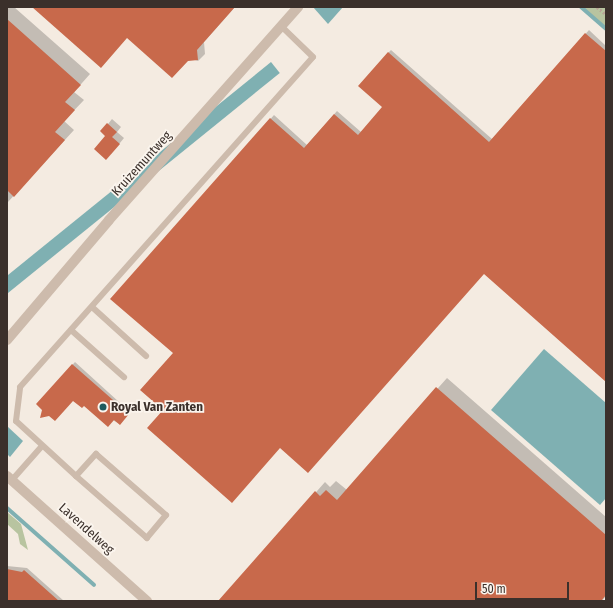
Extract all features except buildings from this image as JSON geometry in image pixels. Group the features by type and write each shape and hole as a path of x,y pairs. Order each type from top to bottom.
{"street":[{"name":"Kruizemuntweg","path":"7,340 109,220 298,7"},
{"name":"Lavendelweg","path":"10,478 147,601"}],"lane":[{"path":"76,476 96,454 166,515 147,538 76,476 16,421 20,387 313,57 281,26"},
{"path":"92,307 146,356"},
{"path":"71,330 124,377"},
{"path":"10,478 42,446"}],"path":[{"path":"597,7 606,14"}],"green space":[{"path":"580,7 606,7 606,30"},
{"path":"7,512 21,524 28,550 20,544 18,534 7,524"}],"water":[{"path":"313,7 343,7 328,24"},
{"path":"271,62 280,73 7,294 7,276"},
{"path":"544,349 606,403 606,498 600,505 491,410"},
{"path":"7,426 23,441 10,457 7,454"}],"waterway":[{"path":"581,7 606,29"},
{"path":"7,508 94,585"}],"place":[{"name":"Royal Van Zanten","path":"103,407"}]}
